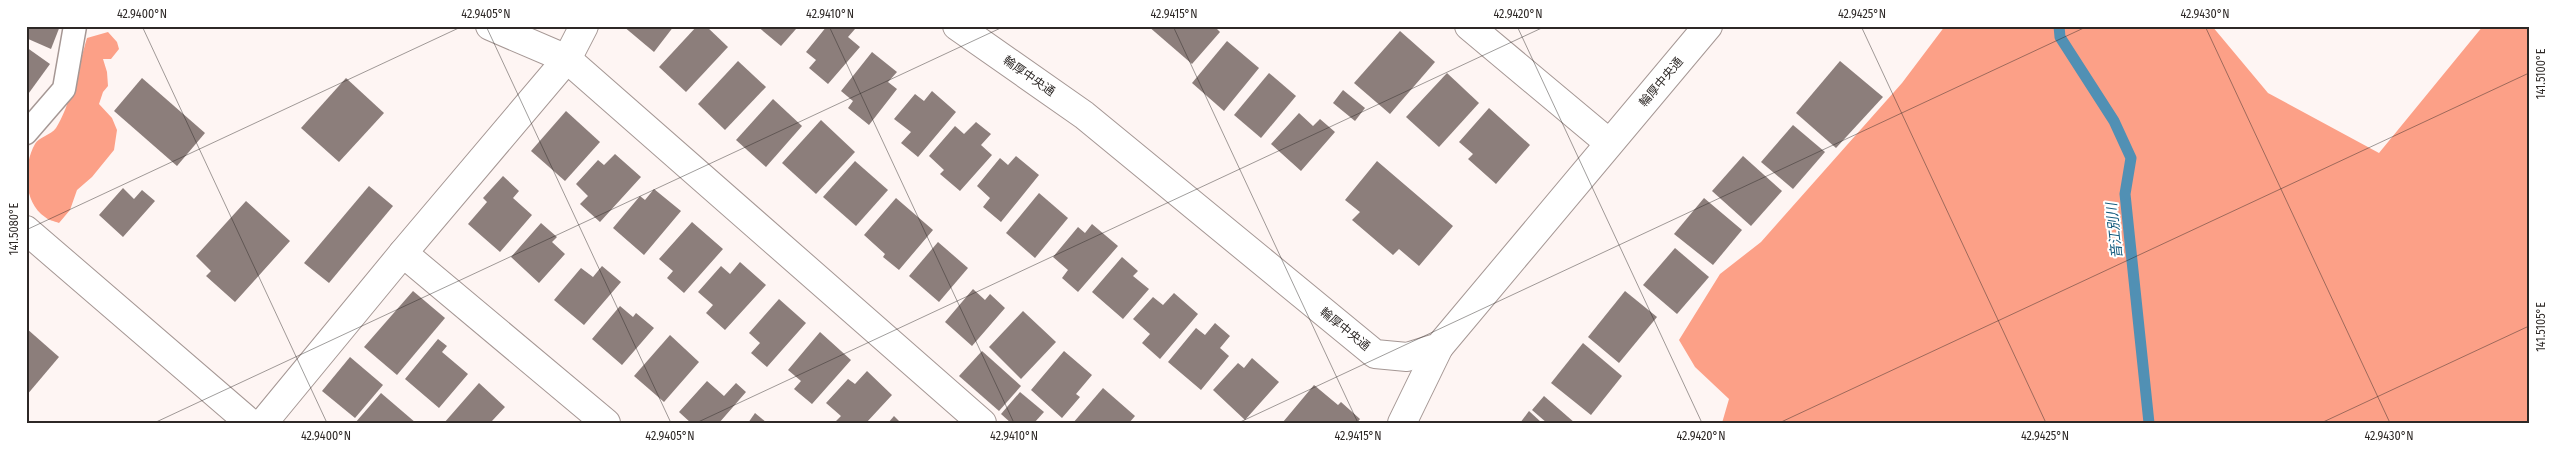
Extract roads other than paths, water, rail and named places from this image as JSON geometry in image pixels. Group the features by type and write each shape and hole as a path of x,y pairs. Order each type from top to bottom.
{"street":[{"path":"490,26 567,59 982,423"},
{"path":"263,423 403,253 567,59 584,26"},
{"name":"輪厚中央通","path":"957,26 1084,115 1375,354 1407,357 1438,347 1708,26"},
{"path":"1470,26 1609,143"},
{"path":"26,230 250,423"},
{"path":"403,253 606,423"},
{"path":"1402,423 1438,347"}],"lane":[{"path":"26,133 64,89 75,26"}],"waterway":[{"name":"音江別川","path":"2059,26 2060,37 2114,121 2131,158 2125,194 2149,423"}]}
